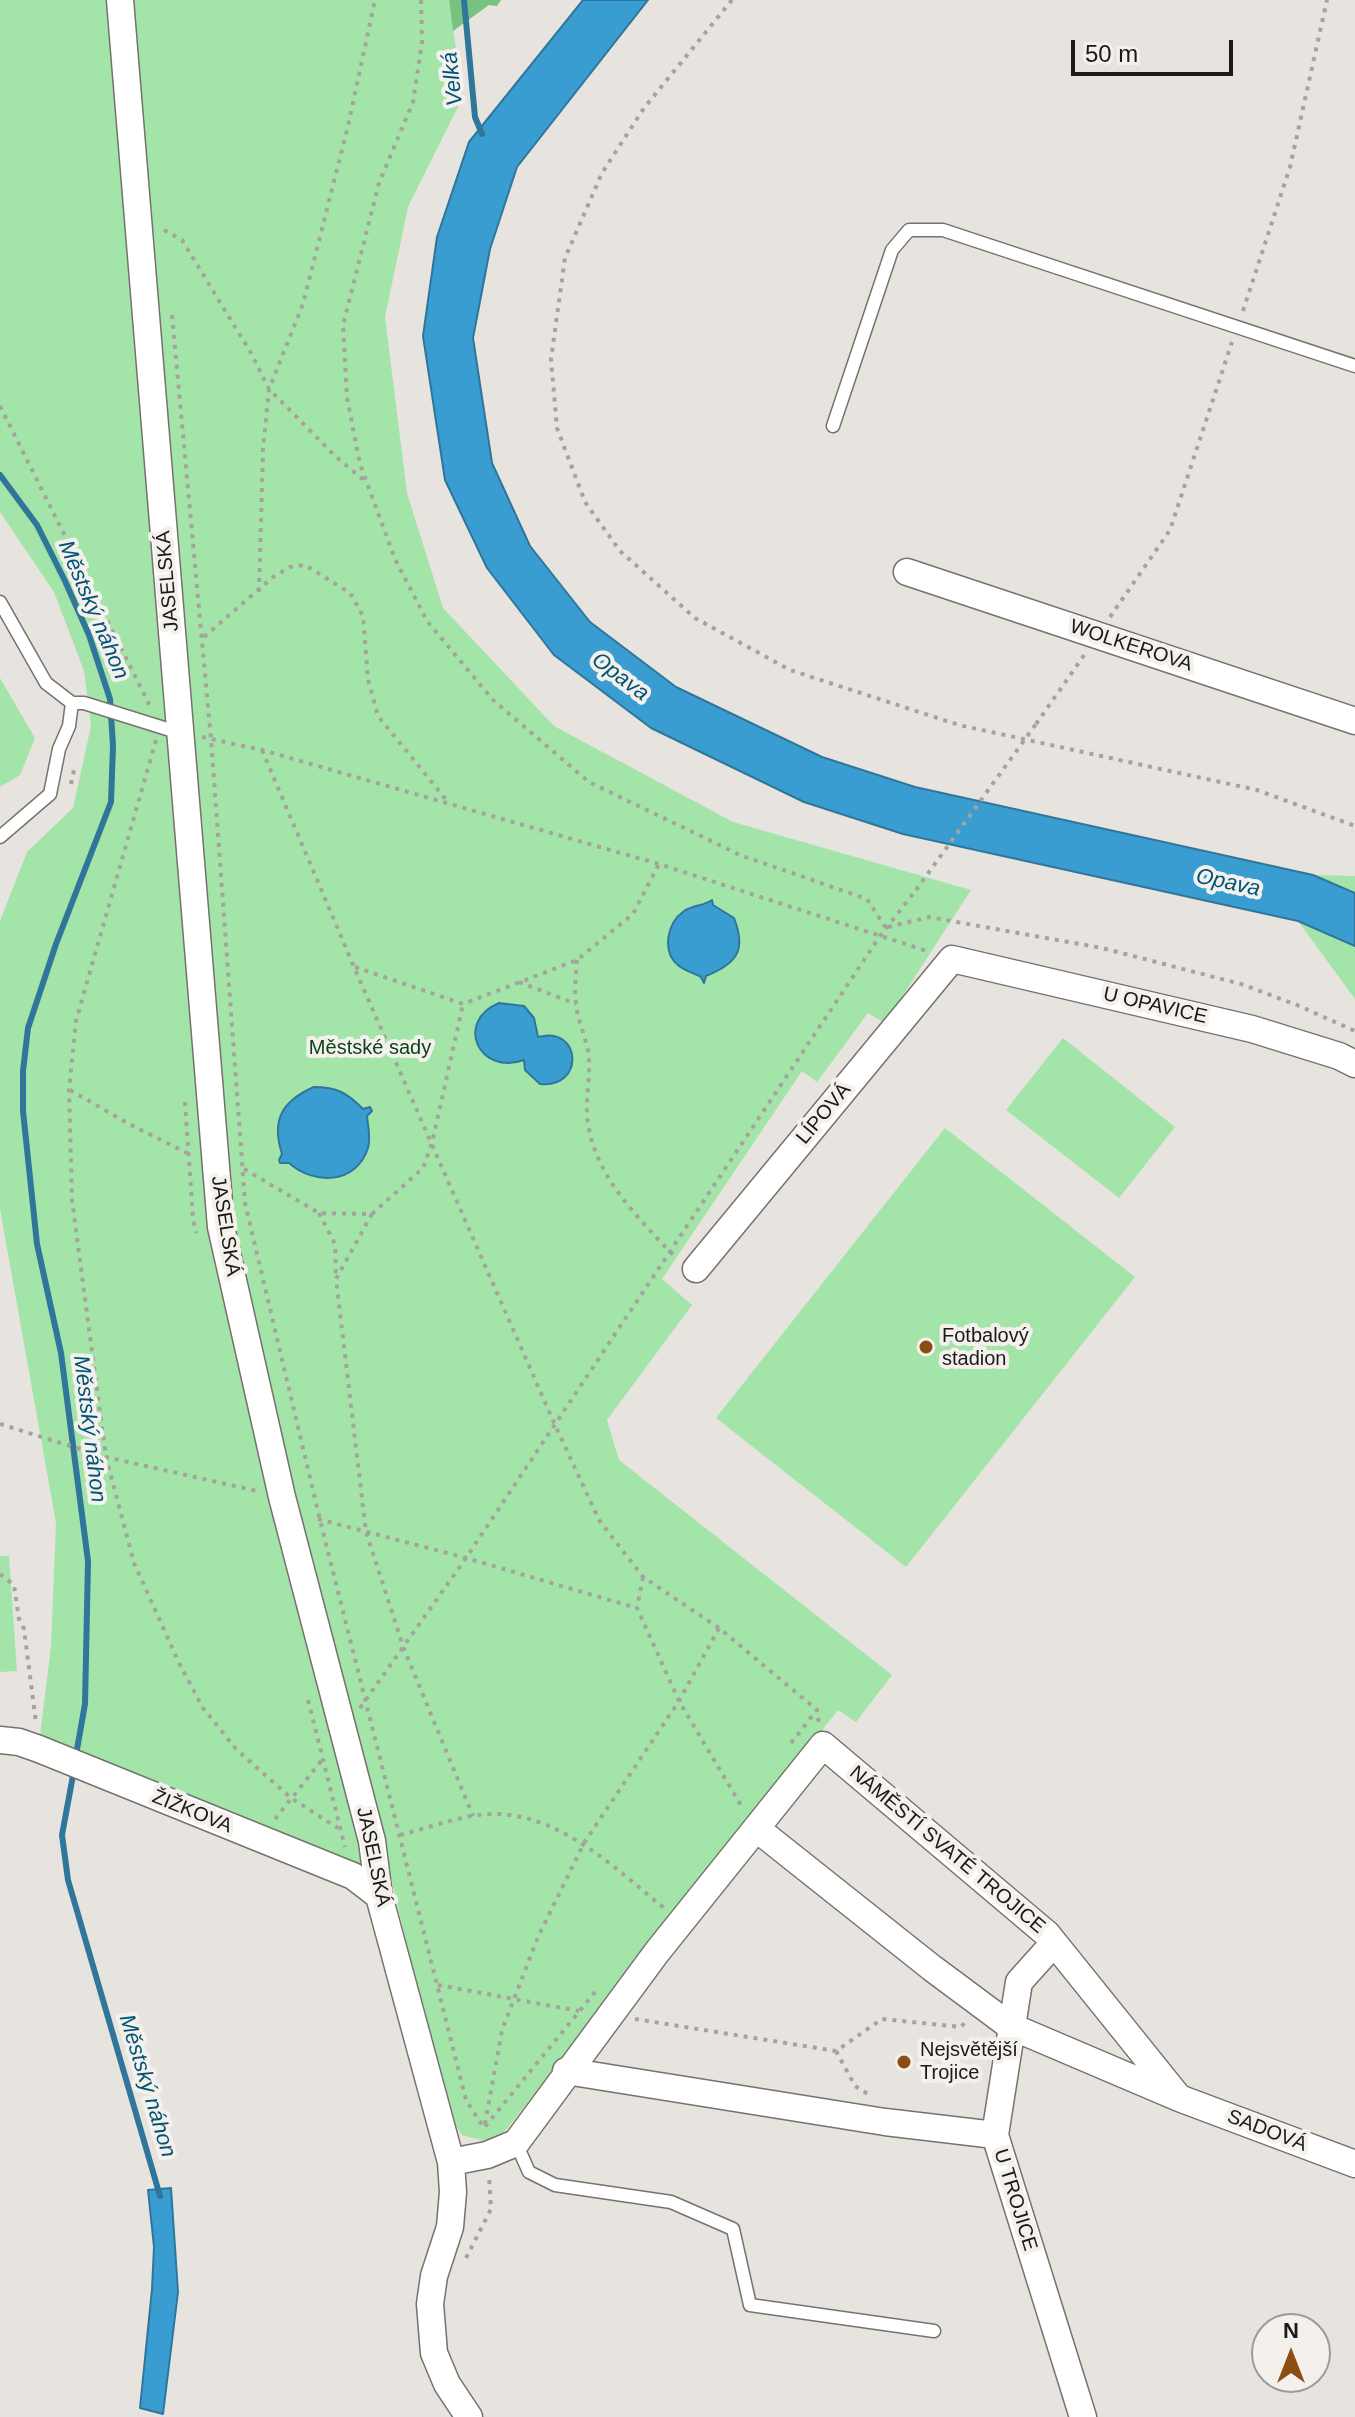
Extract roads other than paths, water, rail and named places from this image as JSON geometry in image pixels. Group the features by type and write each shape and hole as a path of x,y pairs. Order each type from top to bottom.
{"street":[{"name":"JASELSKÁ","path":"120,0 170,730 221,1227 282,1497 372,1841 379,1896 451,2162 453,2192 450,2227 434,2276 430,2304 434,2353 447,2384 469,2417"},
{"name":"WOLKEROVA","path":"907,572 1355,721"},
{"name":"U OPAVICE","path":"952,959 1252,1029 1339,1056 1355,1064"},
{"name":"LÍPOVÁ","path":"696,1269 952,959"},
{"name":"ŽIŽKOVA","path":"0,1740 39,1749 353,1876 379,1896"},
{"name":"NÁMĚSTÍ SVATÉ TROJICE","path":"757,1829 823,1745 1047,1934 1179,2098"},
{"path":"451,2162 487,2155 516,2143 566,2071 757,1829 1010,2026 1179,2098"},
{"name":"U TROJICE","path":"1054,1943 1019,1982 995,2135 1083,2417"},
{"path":"566,2071 885,2122 995,2135"},
{"name":"SADOVÁ","path":"1179,2098 1355,2164"}],"lane":[{"path":"833,426 892,250 909,230 943,230 1355,366"},
{"path":"0,602 46,683 72,703 170,730"},
{"path":"0,837 50,794 59,749 69,726 72,703"},
{"path":"516,2143 529,2172 555,2185 671,2202 733,2229 750,2305 934,2331"}],"water":[{"name":"Opava","path":"583,0 648,0 517,167 490,249 473,338 492,463 530,546 590,622 676,687 822,757 915,787 1313,875 1355,893 1355,946 1298,921 903,834 804,802 651,728 554,655 487,568 445,480 423,336 437,237 469,142"},
{"path":"712,900 713,905 734,918 739,948 725,967 706,976 704,983 701,977 681,968 673,960 668,938 678,916"},
{"path":"499,1003 524,1006 534,1018 538,1037 553,1036 563,1040 570,1048 572,1058 571,1068 565,1077 555,1083 540,1084 525,1070 524,1060 508,1063 495,1061 484,1054 475,1034 478,1022 485,1012"},
{"path":"314,1087 341,1092 363,1109 370,1107 372,1111 367,1116 368,1148 354,1169 344,1175 322,1178 289,1163 280,1163 282,1154 278,1131 282,1113 294,1099"},
{"path":"171,2188 178,2292 163,2414 140,2408 154,2247 148,2190"}],"waterway":[{"name":"Velká","path":"464,0 475,117 482,134"},
{"name":"Městský náhon","path":"0,475 37,525 89,635 110,699 113,746 111,802 56,944 28,1028 23,1071 23,1111 37,1244 61,1353 88,1561 85,1704 76,1755"},
{"name":"Městský náhon","path":"74,1770 62,1835 68,1880 160,2196"}],"place":[{"name":"Fotbalový stadion","path":"926,1347"},
{"name":"Nejsvětější Trojice","path":"904,2062"}],"park label":[{"name":"Městské sady","path":"370,1048"}]}
